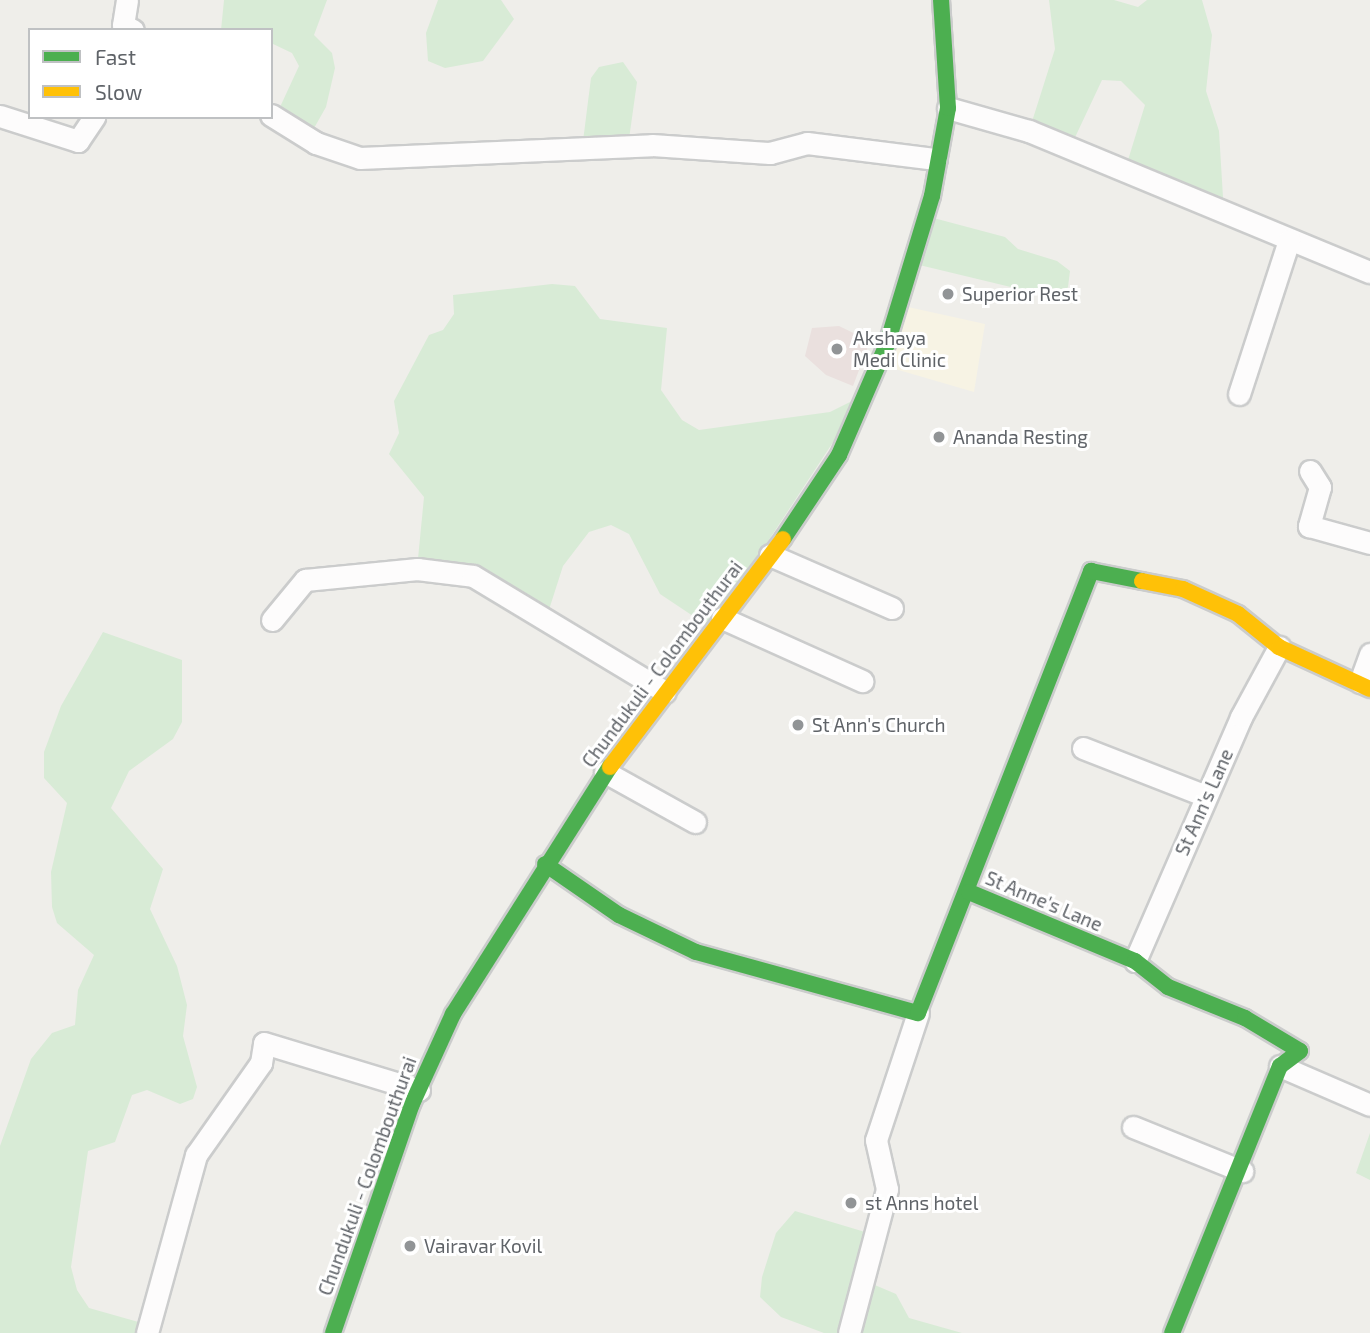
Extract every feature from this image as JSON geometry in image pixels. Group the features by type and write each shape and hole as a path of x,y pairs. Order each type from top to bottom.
{"street":[{"path":"126,28 127,0"},
{"name":"Chundukuli - Colombouthurai","path":"333,1333 419,1090 453,1014 544,864 606,772 664,692 771,555 839,455 887,344 932,196 936,159 948,108 941,0"},
{"path":"948,108 1029,131 1370,272"},
{"path":"0,116 78,141 93,119"},
{"path":"273,116 316,143 360,158 653,145 770,153 807,143 936,159"},
{"path":"1239,394 1289,240"},
{"path":"1310,471 1321,487 1309,526 1370,543"},
{"path":"771,555 892,608"},
{"path":"272,620 305,580 417,569 473,576 664,692"},
{"path":"969,892 1091,571 1183,589 1237,614 1279,647 1365,685 1370,654"},
{"path":"722,618 862,681"},
{"name":"St Ann's Lane","path":"1135,961 1206,796 1279,647"},
{"path":"1083,748 1206,796"},
{"path":"606,772 695,822"},
{"path":"544,864 619,915 696,952 918,1013 876,1140 887,1189 849,1333"},
{"name":"St Anne's Lane","path":"918,1013 969,892 1135,961 1168,987 1245,1017 1300,1051 1280,1066 1242,1171 1172,1333"},
{"path":"147,1333 196,1155 261,1063 264,1043 419,1090"},
{"path":"1280,1066 1370,1105"},
{"path":"1133,1127 1242,1171"}],"shaded area":[{"path":"899,305 985,324 974,392 878,364"},
{"name":"Akshaya Medi Clinic","path":"839,326 870,341 853,386 826,375 805,356 812,328"}],"green space":[{"path":"224,0 327,0 314,35 332,53 335,68 326,107 309,137 280,107 299,66 292,53 273,44 273,28 221,28"},
{"path":"438,0 501,0 514,19 483,61 445,68 428,61 426,33"},
{"path":"1049,0 1114,0 1138,7 1147,0 1202,0 1212,35 1206,91 1219,131 1224,214 1124,173 1145,105 1121,81 1102,80 1070,148 1029,131 1055,49"},
{"path":"623,62 637,82 628,146 582,149 591,78 599,67"},
{"path":"926,216 1005,237 1018,249 1057,261 1070,271 1068,287 1060,299 911,263"},
{"path":"552,284 575,286 600,319 667,328 661,390 682,420 699,430 830,412 864,395 711,628 660,594 629,534 611,525 589,532 563,566 546,619 473,576 417,569 424,497 389,454 399,433 394,401 429,335 443,330 454,314 453,295"},
{"path":"103,632 182,660 182,722 173,739 129,771 111,808 163,869 150,909 177,966 187,1005 183,1036 197,1087 193,1099 180,1104 147,1090 132,1095 115,1142 88,1151 71,1267 77,1290 89,1308 149,1325 147,1333 0,1333 0,1146 31,1059 52,1033 75,1025 78,990 94,955 57,923 52,907 51,872 67,803 44,778 44,752 61,706"},
{"path":"1370,1133 1370,1180 1356,1173"},
{"path":"795,1211 875,1235 863,1280 896,1294 909,1318 962,1333 824,1333 781,1317 760,1297 762,1277 776,1233"}],"traffic: fast":[{"path":"783,539 839,455 887,344 932,196 948,108 941,0"},
{"path":"545,864 619,915 696,952 918,1013 1091,571 1142,581"},
{"path":"333,1333 412,1104 453,1014 610,767"},
{"path":"969,892 1135,961 1168,987 1245,1018 1300,1051 1280,1066 1172,1333"}],"traffic: slow":[{"path":"610,767 783,539"},
{"path":"1142,581 1183,589 1238,614 1279,647 1370,689"}],"place":[{"name":"Superior Rest","path":"948,294"},
{"name":"Akshaya Medi Clinic","path":"837,349"},
{"name":"Ananda Resting","path":"939,437"},
{"name":"St Ann's Church","path":"798,725"},
{"name":"st Anns hotel","path":"851,1203"},
{"name":"Vairavar Kovil","path":"410,1246"}]}
